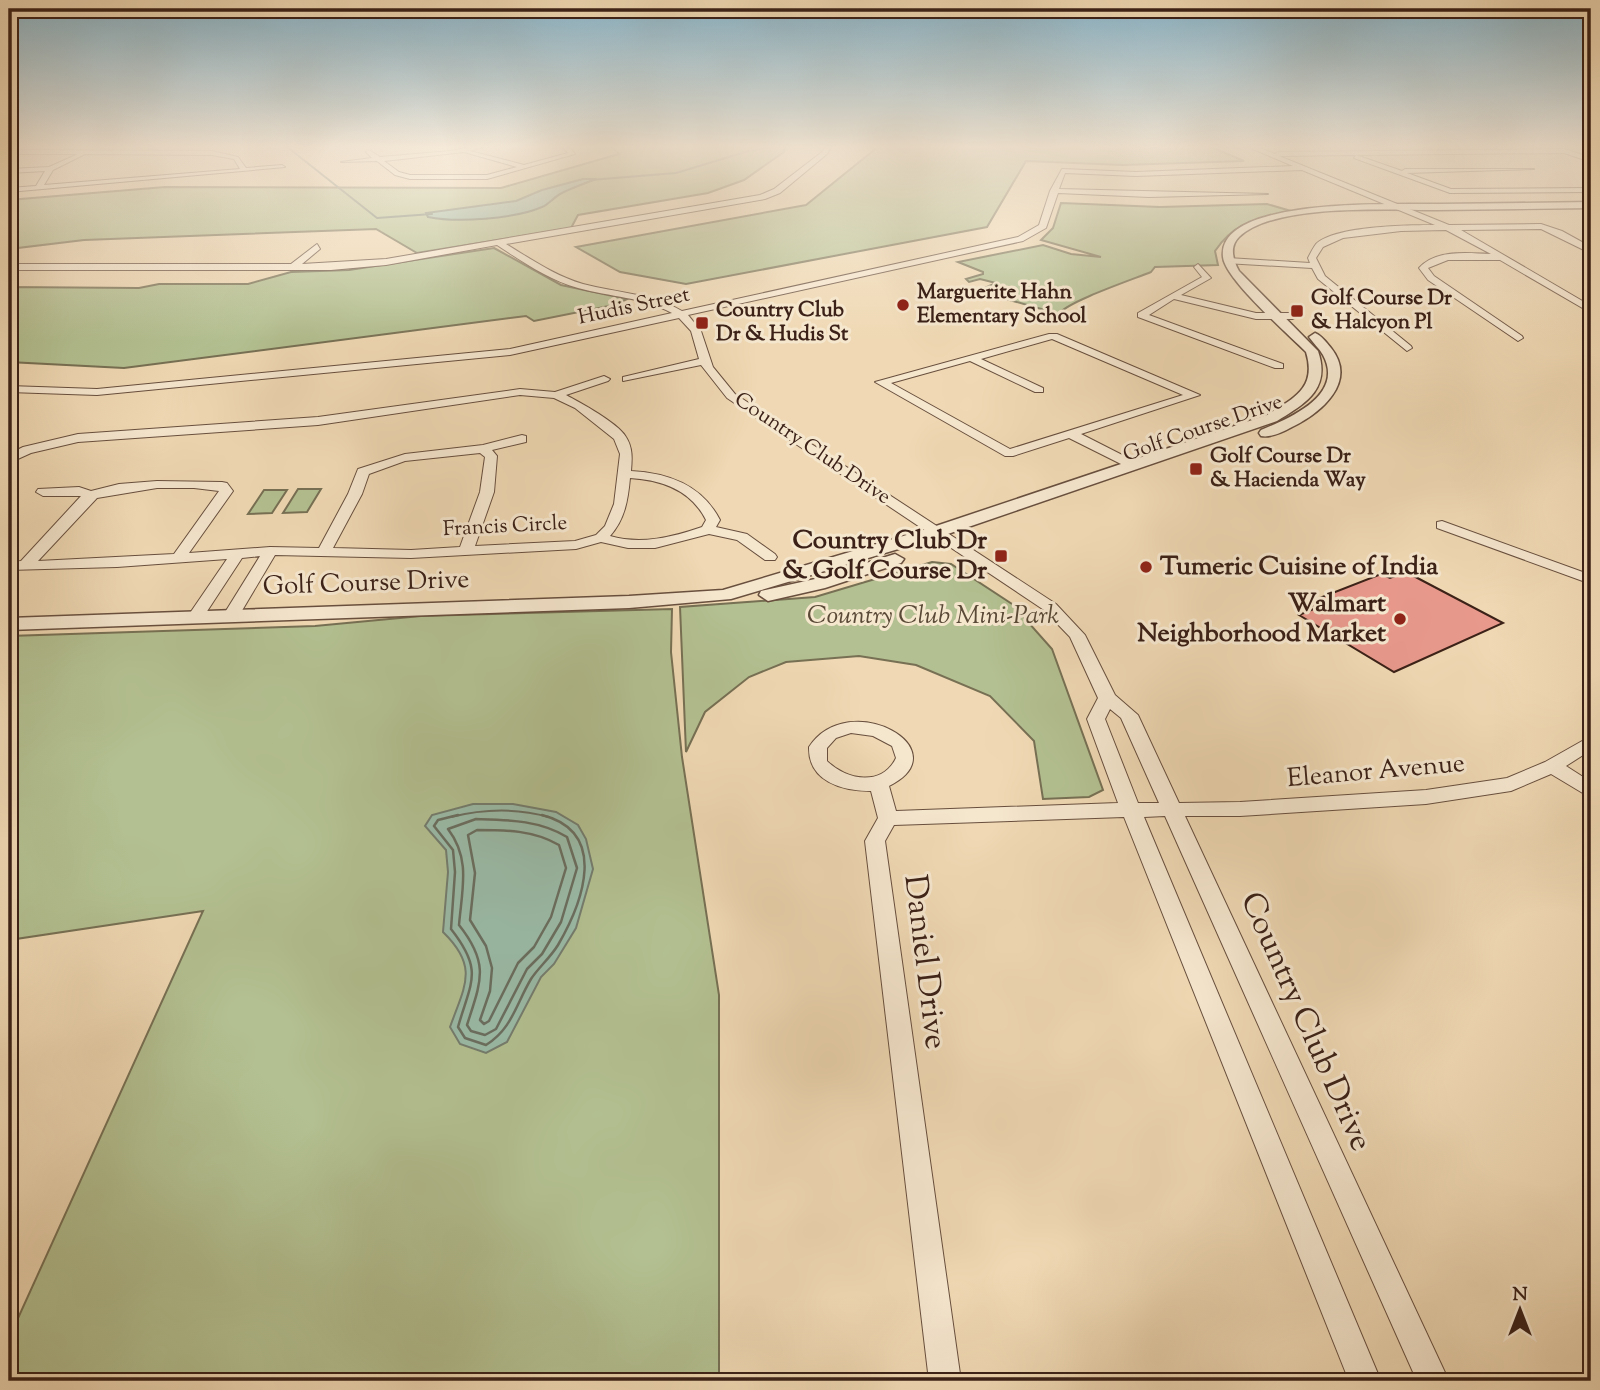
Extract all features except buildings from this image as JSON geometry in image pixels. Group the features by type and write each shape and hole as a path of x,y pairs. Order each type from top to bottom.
{"street":[{"path":"9,267 292,268 363,265 681,211"},
{"name":"Hudis Street","path":"9,389 97,392 510,352 1020,239 1043,226 1048,211"},
{"path":"1377,211 1321,215 1279,224 1244,241 1234,262 1311,266 1407,348"},
{"path":"1407,211 1448,228 1591,310"},
{"path":"1311,266 1310,257 1314,249 1335,237 1376,230 1546,228 1591,250"},
{"path":"498,242 553,276 584,287 634,295 662,304 681,315"},
{"path":"292,268 317,247"},
{"path":"174,267 189,257"},
{"path":"1501,257 1446,257 1428,261 1423,268 1431,278 1518,338"},
{"path":"56,267 72,258"},
{"name":"Golf Course Drive","path":"9,624 629,602 724,595 740,598 819,584 1131,465 1272,418 1303,399 1317,374 1317,362 1286,316 1234,262"},
{"path":"1198,267 1207,278 1142,315 1279,366"},
{"path":"1173,296 1256,316 1286,316"},
{"name":"Country Club Drive","path":"681,315 696,329 704,361 711,374 731,396 1050,607 1077,635 1107,698 1129,715 1152,810 1364,1381"},
{"name":"Golf Course Drive","path":"943,537 1279,428 1314,410 1329,392 1335,377 1334,366 1322,344 1286,316"},
{"path":"1053,336 1194,394 1072,434 1009,453 881,382 1053,336"},
{"path":"971,358 1039,390"},
{"path":"627,379 704,361"},
{"path":"556,395 604,379"},
{"path":"477,382 478,398"},
{"name":"Francis Circle","path":"9,459 27,450 78,438 222,430 318,421 520,392 556,395 579,406 620,437 626,454 621,504 611,527 601,538 576,545 390,554 270,551 117,563 9,566"},
{"path":"113,434 120,420"},
{"path":"1072,434 1131,465"},
{"path":"323,553 355,494 363,472 393,461 483,449 522,439"},
{"path":"9,447 27,450"},
{"path":"466,550 487,493 492,468 491,456 483,449"},
{"path":"624,474 664,478 678,484 709,509 713,520 708,530"},
{"path":"43,492 79,491 90,495 117,489 204,483 222,486 226,491 179,557"},
{"path":"25,566 90,495"},
{"path":"1442,525 1591,580"},
{"path":"601,538 629,545 671,541 708,530 742,537 770,557"},
{"path":"232,614 270,551"},
{"path":"196,616 238,553"},
{"name":"Country Club Drive","path":"1107,698 1096,719 1152,810 1433,1381"},
{"name":"Eleanor Avenue","path":"1152,810 1240,809 1426,797 1511,784 1552,766 1591,742"},
{"path":"1552,766 1591,791"},
{"path":"878,782 888,818 1152,810"},
{"name":"Daniel Drive","path":"888,818 875,841 945,1381"}],"green space":[{"path":"9,211 602,211 578,215 571,228 417,253 376,229 84,240 9,249"},
{"path":"774,211 997,211 987,227 686,284 620,272 576,247"},
{"path":"1058,211 1291,211 1239,227 1215,251 1218,265 1155,267 1151,272 1074,303 1059,314 978,291 996,283 980,279 969,282 966,279 983,272 958,262 1043,245 1071,254 1101,257 1041,240 1053,228"},
{"path":"494,248 561,285 627,299 614,305 534,321 526,316 124,368 9,362 9,287 139,288 159,284 248,284 291,272 349,270"},
{"path":"298,489 321,489 307,512 283,513"},
{"path":"264,490 287,490 272,513 248,514"},
{"name":"Country Club Mini-Park","path":"932,562 951,564 1012,604 1052,649 1103,790 1089,797 1043,799 1034,741 990,696 916,665 859,656 786,662 749,677 705,712 686,752 680,607 815,597"},
{"path":"672,609 671,652 682,757 719,995 719,1381 9,1381 9,1338 203,911 9,940 9,636 315,626 421,616"}],"water":[{"path":"530,211 485,219 454,220 428,217 426,213"},
{"path":"473,804 513,804 556,812 578,825 586,839 593,869 576,928 554,964 541,977 507,1042 486,1053 460,1044 450,1027 464,988 465,966 454,944 443,932 448,872 446,850 425,826 432,815"}],"waterway":[{"path":"368,211 377,218 432,214"}],"place":[{"name":"Marguerite Hahn Elementary School","path":"903,305"},
{"name":"Golf Course Dr & Halcyon Pl","path":"1297,311"},
{"name":"Country Club Dr & Hudis St","path":"702,323"},
{"name":"Golf Course Dr & Hacienda Way","path":"1196,469"},
{"name":"Country Club Dr & Golf Course Dr","path":"1001,556"},
{"name":"Tumeric Cuisine of India","path":"1146,567"},
{"name":"Walmart Neighborhood Market","path":"1400,619"}]}
